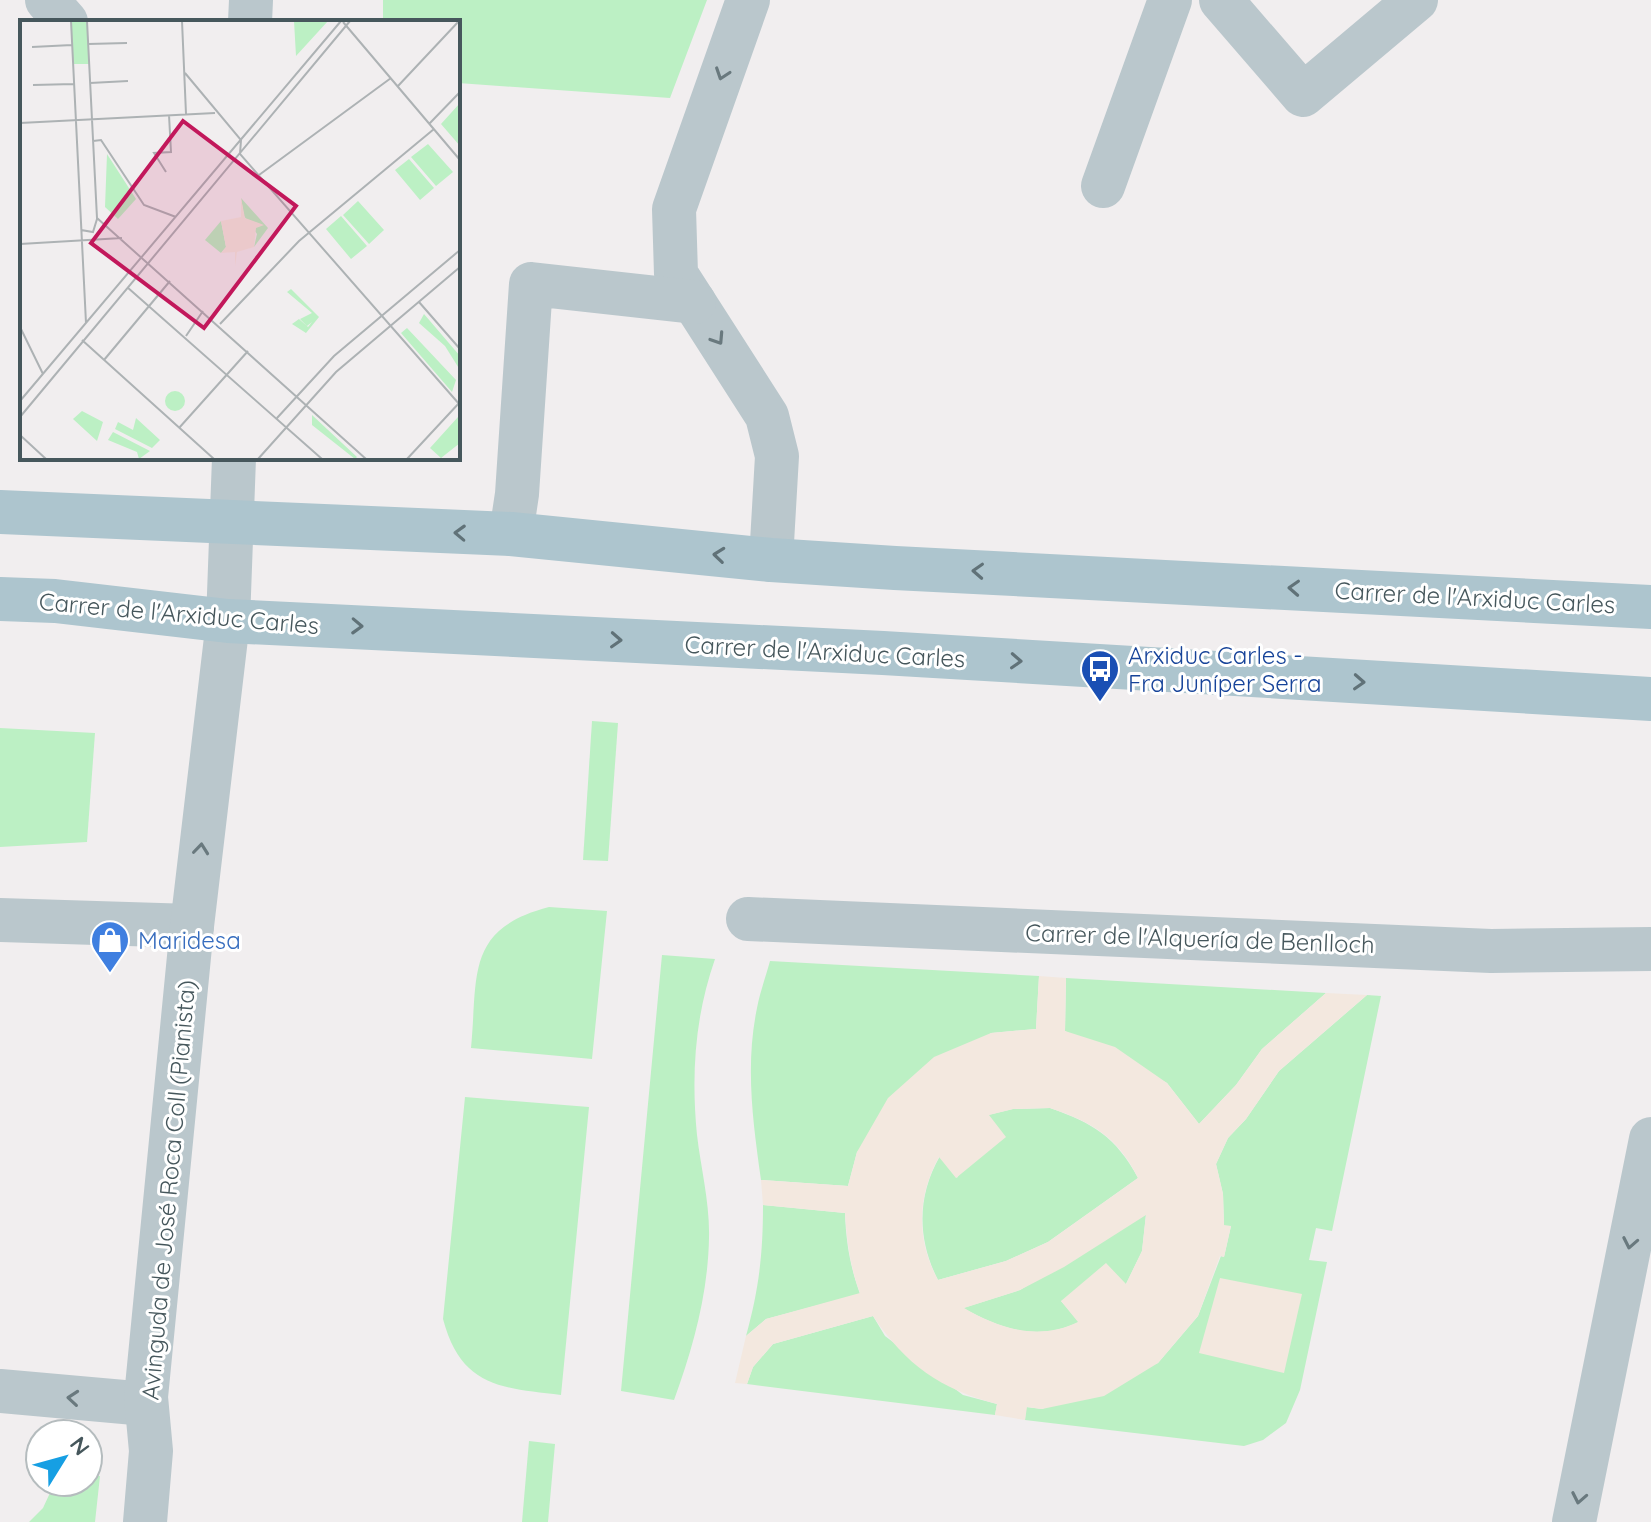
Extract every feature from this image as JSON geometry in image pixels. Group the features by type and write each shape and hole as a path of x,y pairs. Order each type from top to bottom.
{"main road":[{"name":"Carrer de l'Arxiduc Carles","path":"0,512 511,534 771,560 1651,607"},
{"name":"Carrer de l'Arxiduc Carles","path":"0,599 55,601 228,621 883,653 1651,699"}],"street":[{"path":"47,0 64,20"},
{"path":"250,20 251,0"},
{"path":"748,0 674,209 685,288 767,416 777,456 771,560"},
{"path":"1103,186 1170,0"},
{"path":"1221,0 1303,95 1416,0"},
{"path":"511,534 531,284 685,288"},
{"name":"Avinguda de José Roca Coll (Pianista)","path":"145,1522 151,1451 146,1404 192,926 228,621 234,460"},
{"name":"Carrer de l'Alquería de Benlloch","path":"748,919 1491,951 1651,949"},
{"path":"0,920 192,926"},
{"path":"1574,1522 1651,1139"},
{"path":"0,1391 146,1404"}],"green space":[{"path":"383,0 707,0 670,98 460,83 460,20 383,20"},
{"path":"592,721 618,723 608,861 583,860"},
{"path":"0,728 95,733 87,842 0,847"},
{"path":"549,907 607,911 592,1059 471,1048 477,977 489,942 502,928 522,916"},
{"path":"662,955 715,959 699,1024 694,1090 708,1212 708,1259 698,1320 674,1400 621,1391"},
{"path":"770,961 1039,976 1036,1029 991,1033 857,1152 848,1186 761,1180 753,1116 751,1051 757,1008"},
{"path":"1066,978 1326,993 1262,1049 1236,1085 1199,1124 1167,1083 1065,1031"},
{"path":"1367,995 1381,996 1332,1231 1316,1228 1309,1260 1327,1262 1300,1390 1286,1423 1263,1440 1244,1446 1025,1420 1026,1407 1042,1409 1158,1363 1198,1316 1221,1256 1224,1257 1231,1226 1224,1226 1223,1194 1216,1164 1228,1138 1246,1119 1279,1071"},
{"path":"465,1097 589,1107 561,1395 502,1386 472,1371 451,1342 443,1319"},
{"path":"1050,1108 1102,1133 1121,1152 1138,1178 1048,1242 1006,1261 938,1280 926,1249 922,1218 927,1186 940,1156 957,1178 988,1115 1013,1109"},
{"path":"763,1205 845,1213 849,1254 860,1294 766,1319 746,1336 759,1271"},
{"path":"1146,1214 1142,1251 1126,1284 1061,1301 1079,1322 1064,1328 1034,1332 1005,1327 963,1308 1020,1290"},
{"path":"873,1316 885,1336 963,1395 997,1404 995,1415 747,1384 753,1367 773,1344"},
{"path":"529,1441 555,1444 548,1522 522,1522"},
{"path":"48,1498 98,1498 95,1522 29,1522 43,1508"}],"sand":[{"path":"1039,976 1066,978 1065,1031 1115,1047 1167,1083 1199,1124 1236,1085 1262,1049 1326,993 1367,995 1279,1071 1246,1119 1228,1138 1216,1164 1223,1194 1224,1225 1231,1226 1224,1257 1220,1256 1198,1316 1158,1363 1104,1396 1042,1409 1027,1407 1025,1420 995,1415 997,1404 958,1391 926,1373 898,1348 873,1316 773,1344 753,1367 747,1384 735,1383 746,1336 766,1319 860,1293 850,1254 845,1213 763,1205 761,1180 848,1186 857,1152 888,1098 934,1057 991,1033 1036,1029","holes":["1050,1108 1079,1119 1102,1133 1122,1152 1138,1178 1048,1242 1006,1261 938,1280 926,1249 922,1218 926,1187 939,1157 956,1178 1006,1137 989,1115 1013,1109","1146,1215 1142,1251 1126,1284 1106,1263 1061,1301 1078,1322 1049,1331 1020,1330 992,1322 964,1308 1020,1290 1064,1267"]},
{"path":"1220,1278 1302,1294 1284,1373 1199,1353"}],"place":[{"name":"Arxiduc Carles - Fra Juníper Serra","path":"1100,703"},
{"name":"Maridesa","path":"110,974"}]}
